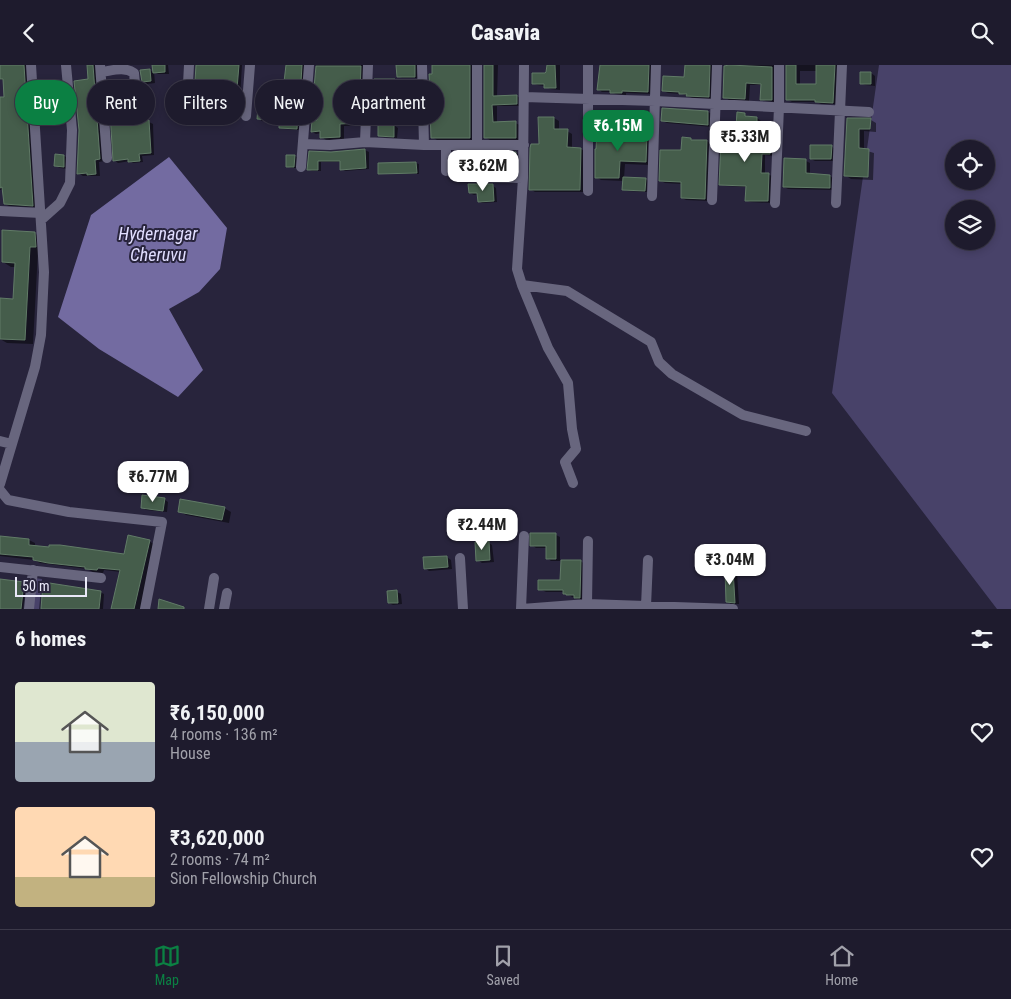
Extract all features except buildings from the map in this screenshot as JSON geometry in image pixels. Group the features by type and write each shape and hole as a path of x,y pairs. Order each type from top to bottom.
{"street":[{"path":"0,484 35,367 40,335 44,272 31,65"},
{"path":"0,211 41,216 60,203 70,183 72,130 66,65"},
{"path":"188,80 189,65"},
{"path":"246,116 250,65"},
{"path":"301,167 309,65"},
{"path":"366,142 368,65"},
{"path":"422,65 424,145"},
{"path":"476,145 478,65"},
{"path":"524,65 523,178 517,269 548,348 568,383 572,429 576,449 565,462 573,483"},
{"path":"588,65 588,191"},
{"path":"652,195 656,65"},
{"path":"712,200 717,65"},
{"path":"775,203 780,107 779,65"},
{"path":"836,203 842,65"},
{"path":"100,69 130,70 134,73 135,80"},
{"path":"524,97 655,101 869,112"},
{"path":"104,125 107,158"},
{"path":"303,144 330,145 366,142 424,145 524,145"},
{"path":"446,145 446,171"},
{"path":"468,177 523,178"},
{"path":"522,285 567,291 651,342 659,362 680,379 743,415 806,431"},
{"path":"0,441 12,444"},
{"path":"0,490 8,500 69,512 162,523 145,609"},
{"path":"524,536 522,609 577,607 588,603 733,609"},
{"path":"588,541 588,603"},
{"path":"460,558 463,609"},
{"path":"646,606 648,560"},
{"path":"0,567 101,578"},
{"path":"29,609 33,570"},
{"path":"208,609 214,578"},
{"path":"224,609 227,593"}],"shaded area":[{"path":"879,65 1011,65 1011,609 997,609 832,393"},
{"path":"27,577 42,579 39,609 23,609"}],"water":[{"name":"Hydernagar Cheruvu","path":"169,157 227,228 220,269 199,292 169,309 203,370 178,397 99,349 58,317 91,215"}]}
